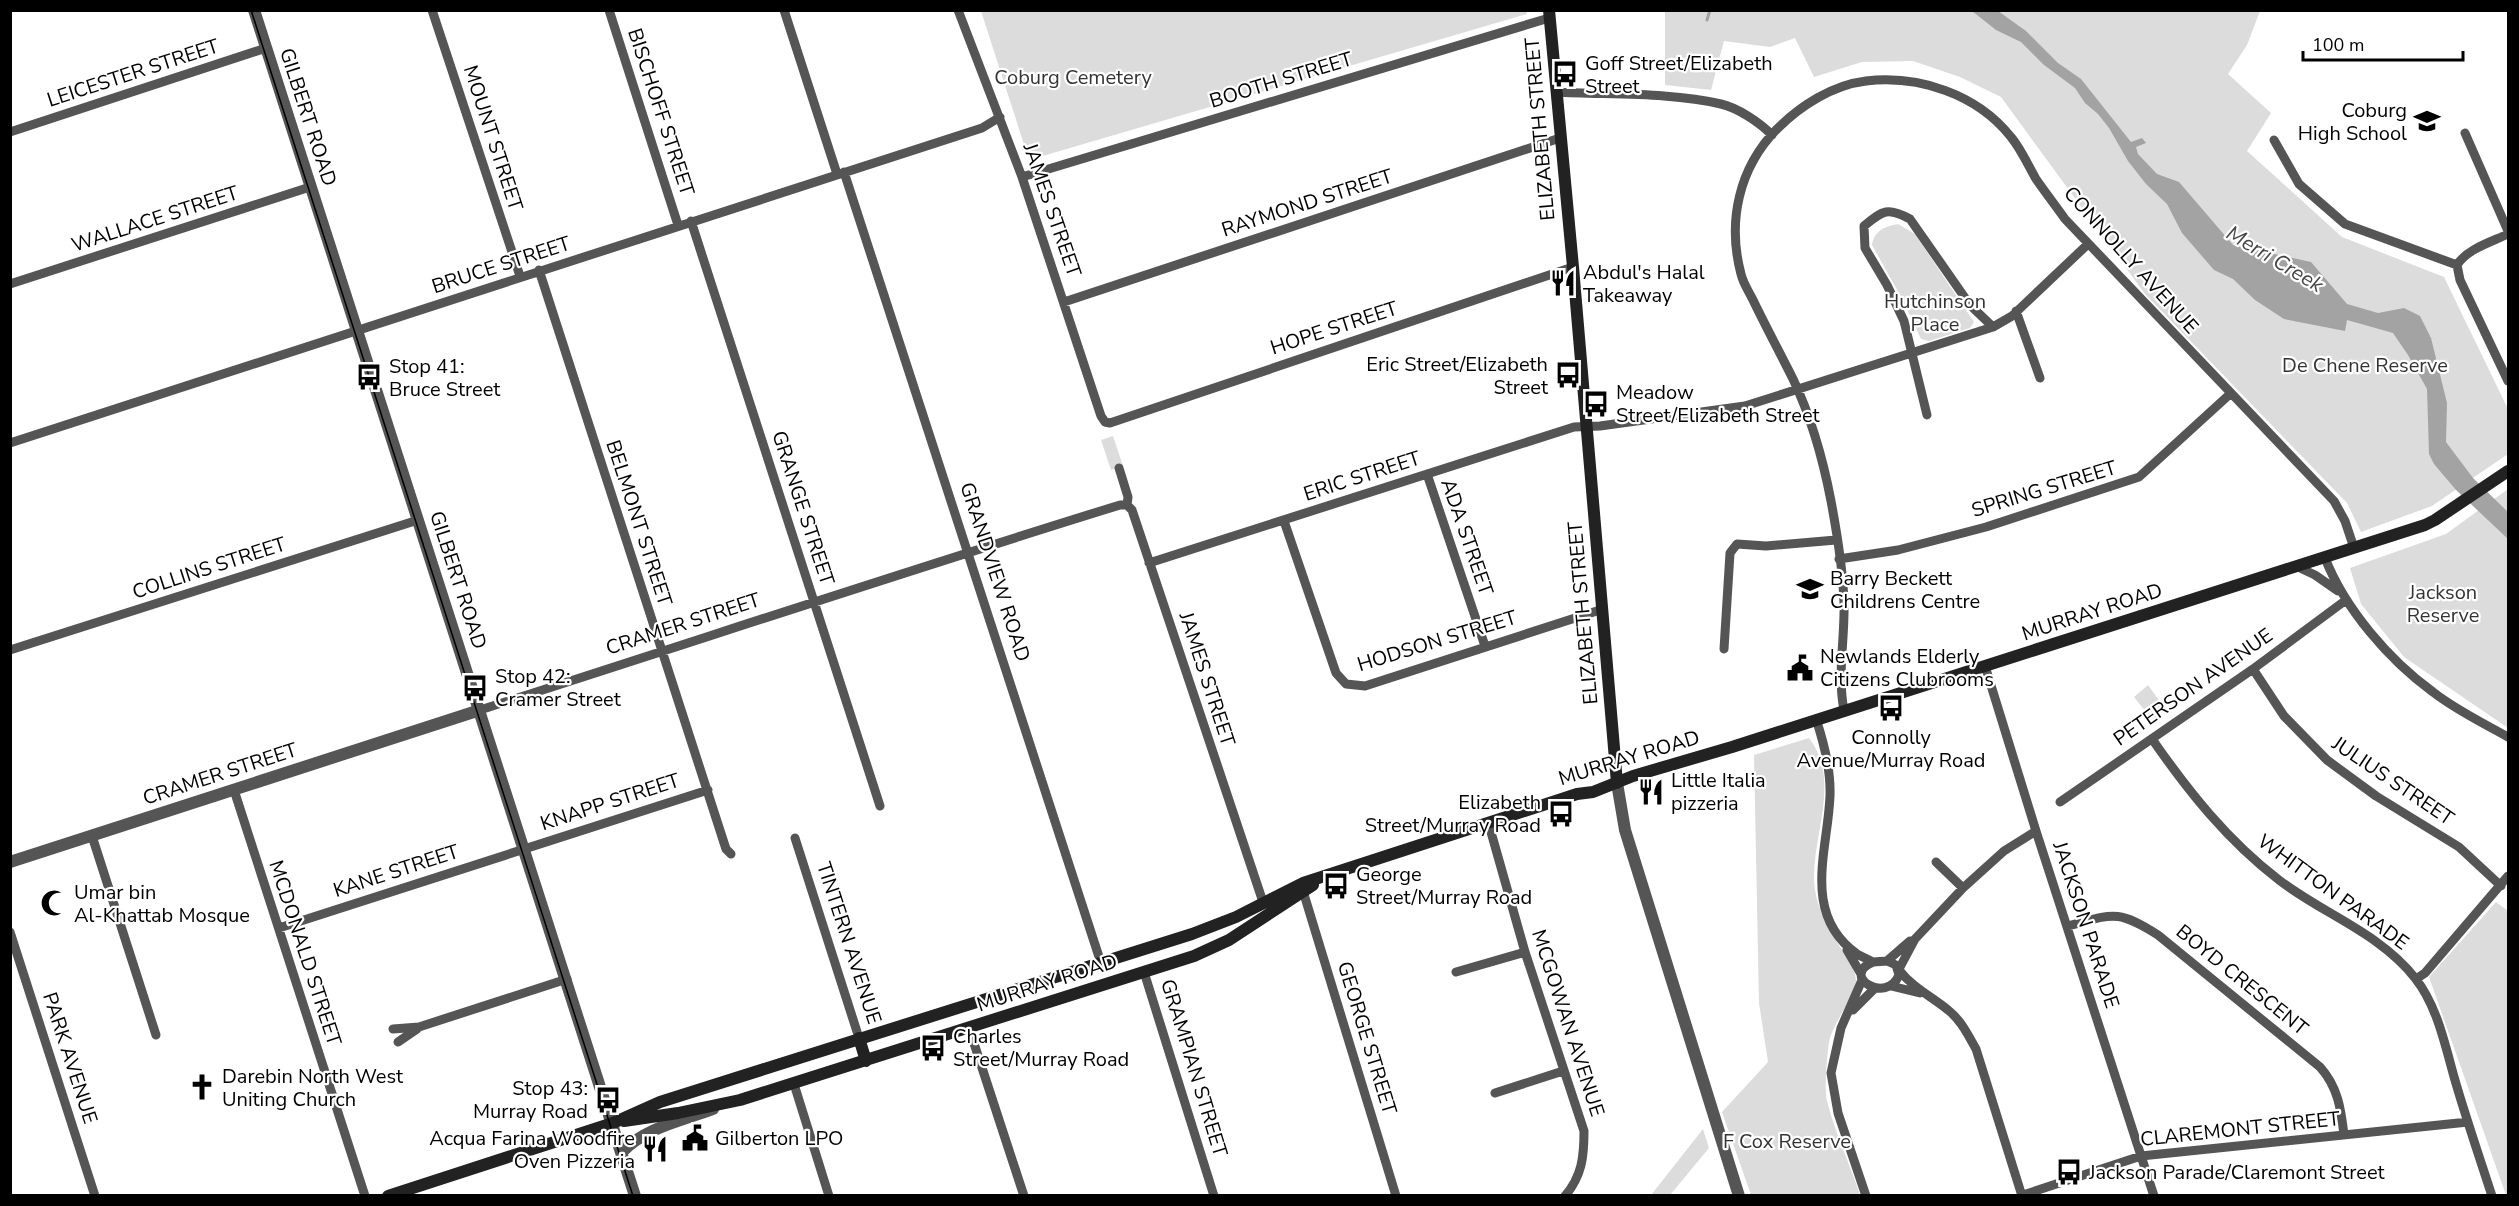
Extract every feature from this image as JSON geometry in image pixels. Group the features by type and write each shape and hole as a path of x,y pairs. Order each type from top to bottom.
{"main road":[{"name":"ELIZABETH STREET","path":"1551,13 1617,783"},
{"name":"MURRAY ROAD","path":"388,1196 409,1192 615,1122 660,1102 1215,926 1303,883 1489,825 1633,776 2325,558 2435,520 2506,472"},
{"name":"MURRAY ROAD","path":"615,1122 678,1113 740,1100 1212,949 1303,891 1333,875"},
{"name":"GRAMPIAN STREET","path":"1138,952 1144,972"},
{"name":"GRANDVIEW ROAD","path":"1101,963 1107,984"},
{"path":"962,1006 969,1028"},
{"name":"TINTERN AVENUE","path":"858,1038 866,1061"},
{"path":"787,1062 794,1084"}],"street":[{"name":"GILBERT ROAD","path":"254,10 524,849 615,1122 636,1196"},
{"name":"MOUNT STREET","path":"432,10 520,276"},
{"name":"BISCHOFF STREET","path":"609,10 678,225"},
{"name":"GRANDVIEW ROAD","path":"784,10 968,552 1101,963"},
{"name":"JAMES STREET","path":"958,10 1022,177 1101,416 1105,422"},
{"name":"BOOTH STREET","path":"1022,177 1551,13"},
{"name":"LEICESTER STREET","path":"10,132 266,48"},
{"name":"CONNOLLY AVENUE","path":"1844,710 1840,689 1844,601 1831,501 1816,437 1798,390 1741,275 1735,238 1738,199 1754,155 1796,113 1818,97 1858,82 1883,79 1929,84 1977,106 2006,131 2065,219 2334,501 2354,548"},
{"path":"1556,92 1689,99 1724,105 1753,120 1772,135"},
{"name":"BRUCE STREET","path":"10,443 982,128 1000,117"},
{"path":"2465,133 2508,233 2461,258 2457,265 2460,280 2508,381"},
{"name":"RAYMOND STREET","path":"1064,302 1560,138"},
{"path":"2274,140 2299,184 2345,224 2457,265"},
{"name":"WALLACE STREET","path":"10,284 310,187"},
{"path":"1927,415 1904,321 1887,285 1865,248 1864,226 1881,212 1896,211 1910,219 1970,305 1993,327"},
{"name":"GRANGE STREET","path":"691,221 880,806"},
{"name":"ERIC STREET","path":"1149,563 1571,428 1587,428 1745,406 1993,327 2016,311 2088,244"},
{"name":"HOPE STREET","path":"1105,422 1110,423 1573,267"},
{"name":"BELMONT STREET","path":"539,270 726,849 731,854"},
{"path":"2016,311 2040,378"},
{"name":"SPRING STREET","path":"1839,559 1898,550 1986,527 2139,477 2230,394"},
{"name":"JAMES STREET","path":"1119,468 1128,497 1127,506 1132,510 1263,902"},
{"name":"ADA STREET","path":"1427,474 1485,646"},
{"name":"CRAMER STREET","path":"10,862 968,552 1120,505 1127,506"},
{"name":"COLLINS STREET","path":"10,650 418,520"},
{"name":"HODSON STREET","path":"1284,521 1336,673 1346,684 1365,686 1603,609"},
{"path":"1724,649 1730,553 1737,544 1766,546 1836,540"},
{"path":"2325,558 2344,597 2386,650 2433,692 2508,737"},
{"path":"2298,567 2315,575 2344,597"},
{"name":"PETERSON AVENUE","path":"2060,802 2253,669 2344,597"},
{"name":"JACKSON PARADE","path":"1985,666 2154,1196"},
{"name":"JULIUS STREET","path":"2253,669 2284,716 2327,760 2376,796 2459,847 2500,886"},
{"path":"1816,719 1827,766 1830,794 1822,849 1821,888 1828,916 1867,986 1875,988 1891,986 1925,995"},
{"name":"WHITTON PARADE","path":"2152,739 2191,795 2248,854 2314,905 2392,952 2416,979 2435,1015 2492,1196"},
{"name":"ELIZABETH STREET","path":"1617,783 1625,830 1739,1196"},
{"name":"MCDONALD STREET","path":"234,790 365,1196"},
{"name":"KNAPP STREET","path":"524,849 708,790"},
{"name":"MCGOWAN AVENUE","path":"1489,825 1525,952 1584,1131 1584,1160 1578,1177 1564,1196"},
{"path":"1887,961 1915,939 1963,888 2004,851 2036,831"},
{"path":"92,836 156,1035"},
{"name":"TINTERN AVENUE","path":"795,838 858,1038"},
{"name":"KANE STREET","path":"279,928 524,849"},
{"path":"1936,862 1963,888"},
{"path":"2416,979 2425,973 2508,876"},
{"name":"GEORGE STREET","path":"1303,891 1396,1196"},
{"name":"BOYD CRESCENT","path":"2068,926 2107,915 2132,919 2158,935 2320,1067 2331,1079 2338,1094 2344,1135"},
{"name":"PARK AVENUE","path":"10,932 95,1196"},
{"path":"1891,986 1897,981 1899,970 1915,939"},
{"path":"1842,940 1856,953 1873,962"},
{"path":"1456,972 1525,952"},
{"path":"1866,1196 1838,1113 1831,1073 1835,1050 1865,966 1873,962 1887,961 1896,965 1925,995 1947,1008 1957,1018 1976,1049 2021,1195"},
{"name":"GRAMPIAN STREET","path":"1144,972 1214,1196"},
{"path":"393,1029 419,1027 567,979"},
{"path":"1848,1017 1875,988"},
{"path":"398,1042 419,1027"},
{"path":"969,1028 1024,1196"},
{"path":"1495,1093 1563,1071"},
{"path":"794,1084 829,1196"},
{"path":"622,1152 632,1141 740,1100"},
{"name":"CLAREMONT STREET","path":"2021,1195 2141,1156 2468,1122"}],"green space":[{"name":"Coburg Cemetery","path":"1526,10 1527,14 1029,160 981,11"},
{"name":"De Chene Reserve","path":"1665,11 2260,11 2247,45 2228,74 2271,113 2247,151 2342,237 2444,277 2508,409 2508,454 2432,506 2361,532 2347,503 2145,294 2001,97 1960,77 1913,61 1862,62 1814,77 1795,38 1770,47 1724,41 1711,90 1665,85"},
{"name":"Hutchinson Place","path":"1898,224 1915,234 1974,322 1970,328 1929,341 1921,339 1872,245 1875,236 1881,230"},
{"path":"1113,436 1123,466 1111,470 1101,440"},
{"name":"Jackson Reserve","path":"2508,489 2508,728 2404,657 2361,604 2350,568 2446,534"},
{"path":"2148,685 2166,710 2152,720 2134,697"},
{"name":"F Cox Reserve","path":"1809,738 1818,754 1823,771 1824,789 1815,862 1815,889 1822,915 1852,966 1856,980 1853,993 1831,1034 1826,1072 1826,1095 1834,1125 1860,1195 1751,1195 1722,1112 1768,1062 1759,1003 1754,755"},
{"path":"2496,902 2508,911 2508,1196 2429,977"},
{"path":"1703,1129 1709,1148 1670,1195 1651,1195"}],"water":[{"name":"Merri Creek","path":"1972,11 1998,11 2026,31 2058,63 2081,79 2131,142 2142,138 2146,143 2136,147 2138,154 2157,174 2179,182 2233,245 2311,262 2347,304 2378,313 2404,308 2420,316 2431,338 2447,403 2446,442 2473,478 2508,512 2508,539 2456,490 2434,464 2429,454 2427,389 2393,333 2347,320 2345,331 2284,319 2255,300 2233,279 2214,270 2182,233 2167,204 2146,184 2128,161 2109,128 2085,103 2075,88 2044,65 2021,42 1996,30"}],"waterway":[{"path":"1707,20 1710,10"}],"tram line":[{"path":"251,10 633,1196"}],"place":[{"name":"Goff Street/Elizabeth Street","path":"1565,74"},
{"name":"Coburg High School","path":"2427,121"},
{"name":"Abdul's Halal Takeaway","path":"1563,283"},
{"name":"Eric Street/Elizabeth Street","path":"1568,375"},
{"name":"Stop 41: Bruce Street","path":"369,377"},
{"name":"Meadow Street/Elizabeth Street","path":"1596,404"},
{"name":"Barry Beckett Childrens Centre","path":"1810,589"},
{"name":"Newlands Elderly Citizens Clubrooms","path":"1800,668"},
{"name":"Stop 42: Cramer Street","path":"475,688"},
{"name":"Connolly Avenue/Murray Road","path":"1891,708"},
{"name":"Little Italia pizzeria","path":"1651,792"},
{"name":"Elizabeth Street/Murray Road","path":"1561,814"},
{"name":"George Street/Murray Road","path":"1336,886"},
{"name":"Umar bin Al-Khattab Mosque","path":"54,903"},
{"name":"Charles Street/Murray Road","path":"933,1048"},
{"name":"Darebin North West Uniting Church","path":"202,1087"},
{"name":"Stop 43: Murray Road","path":"608,1100"},
{"name":"Gilberton LPO","path":"695,1138"},
{"name":"Acqua Farina Woodfire Oven Pizzeria","path":"655,1149"},
{"name":"Jackson Parade/Claremont Street","path":"2069,1172"}]}
